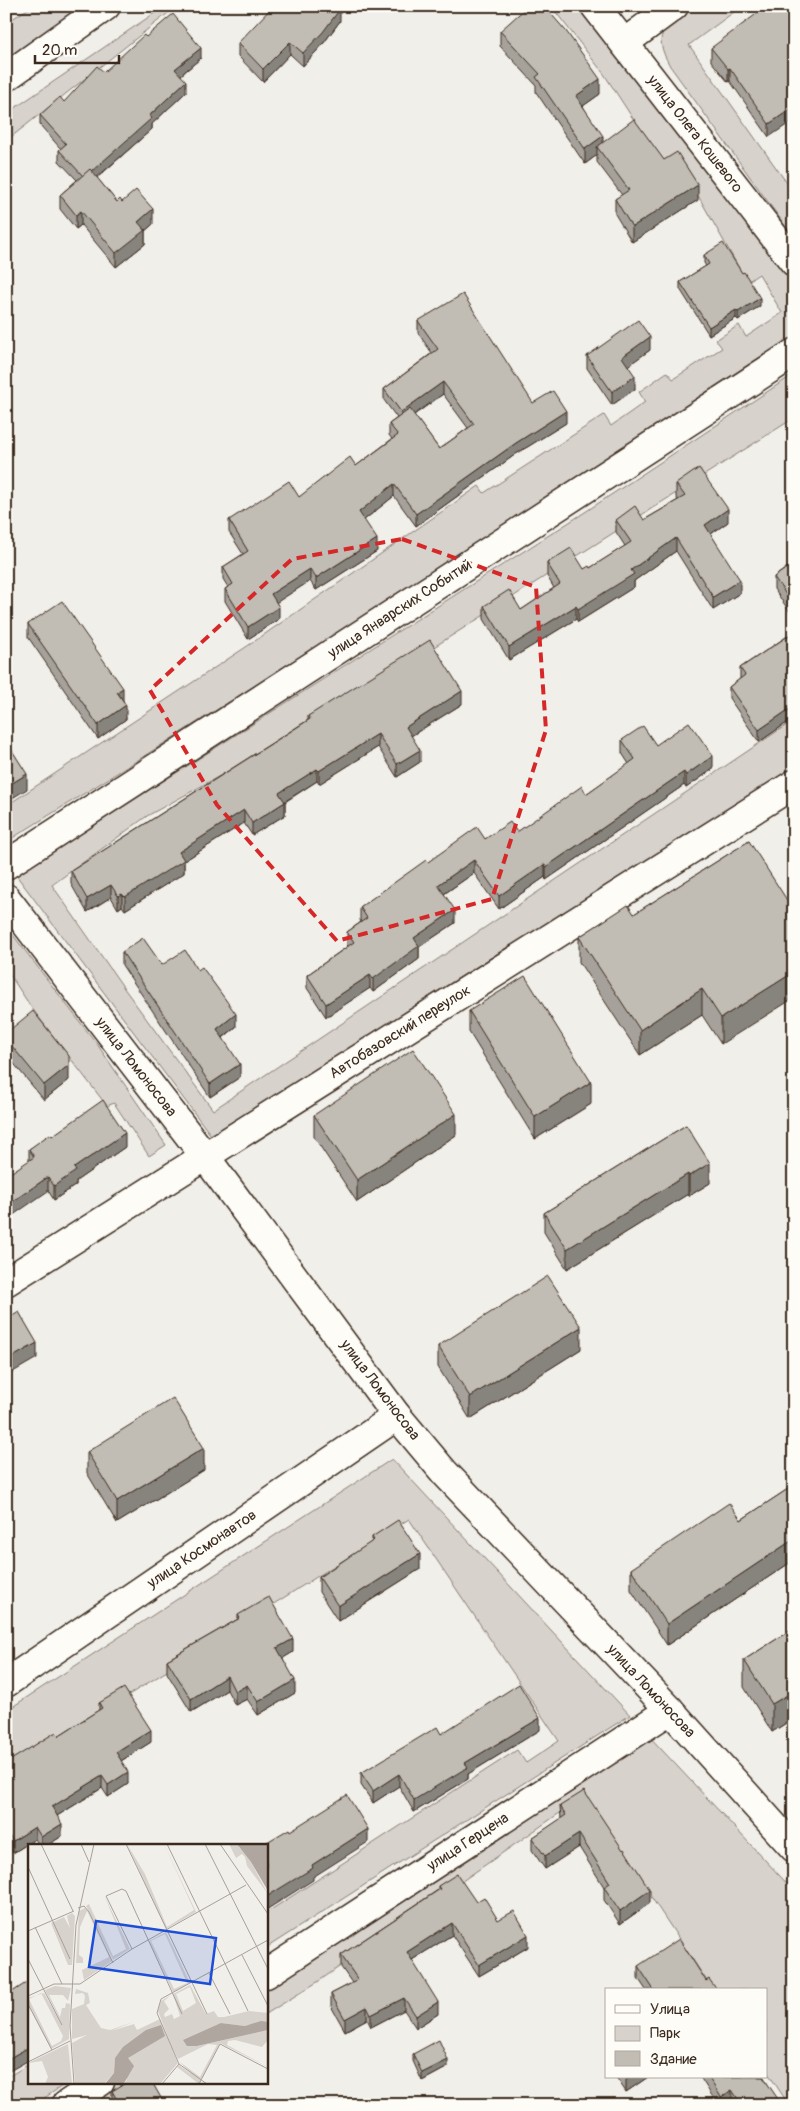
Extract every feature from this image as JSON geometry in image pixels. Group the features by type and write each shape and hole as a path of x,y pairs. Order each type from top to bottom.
{"street":[{"path":"6,77 106,6"},
{"name":"улица Олега Кошевого","path":"595,6 794,262"},
{"path":"624,43 674,6"},
{"name":"улица Январских Событий","path":"6,865 794,353"},
{"name":"Автобазовский переулок","path":"6,1282 204,1155 794,784"},
{"name":"улица Ломоносова","path":"6,898 204,1155 397,1416 444,1472 670,1710 794,1848"},
{"name":"улица Космонавтов","path":"6,1683 397,1416"},
{"name":"улица Герцена","path":"268,1973 670,1710"},
{"path":"66,2105 97,2084"}],"highlighted area":[{"path":"402,539 536,587 546,730 492,899 337,941 217,805 150,690 292,559"}],"green space":[{"path":"32,6 97,6 6,67 6,23"},
{"path":"165,6 177,6 6,141 6,114"},
{"path":"551,6 588,6 794,279 794,336 783,348 138,760 6,842 6,806 249,645 479,486 484,493 604,415 611,426 645,402 639,392 667,372 673,379 722,348 716,340 739,325 746,337 782,313 759,274 747,282 679,162 667,171 604,74"},
{"path":"695,6 742,6 689,45 794,193 794,238 670,66 664,54 661,37 664,30"},
{"path":"794,374 794,418 305,729 147,816 52,885 126,991 213,1110 794,720 794,767 213,1138 16,875 579,516"},
{"path":"6,926 97,1044 166,1145 149,1156 114,1103 107,1106 31,1007 6,969"},
{"path":"392,1459 630,1715 268,1947 268,1912 517,1750 526,1763 559,1741 409,1519 6,1772 6,1711"},
{"path":"647,1734 794,1891 794,2105 789,2105 768,2073 768,1988 712,1988 584,1796 319,1981 268,2013 268,1981"},
{"path":"28,2065 28,2084 65,2084 34,2105 6,2105 6,2078"},
{"path":"111,2084 155,2084 123,2105 79,2105"}],"building":[{"path":"273,6 307,6 312,11 315,6 337,6 340,9 323,32 303,53 290,42 263,69 238,43"},
{"path":"528,6 544,6 566,31 600,79 576,96 603,136 585,149 536,77 540,74 500,31"},
{"path":"767,6 793,6 794,8 794,107 769,124 730,68 728,69 711,48"},
{"path":"173,14 201,48 175,69 186,81 149,116 152,118 92,171 90,169 83,176 59,150 66,144 40,115 60,97 64,102 97,66 104,72 144,35 146,37"},
{"path":"634,119 664,160 677,152 698,185 632,227 615,199 629,190 597,147"},
{"path":"90,169 117,202 120,199 122,202 136,190 153,209 138,222 145,230 116,253 81,211 76,215 60,195"},
{"path":"723,243 760,298 709,327 680,282 709,264 704,255"},
{"path":"463,294 533,403 553,391 566,411 516,443 416,514 394,484 359,512 377,539 316,578 310,569 271,594 279,607 248,627 225,589 233,584 223,567 248,551 229,520 289,481 299,497 350,457 356,466 398,435 389,424 410,409 439,449 474,424 443,382 401,412 384,389 438,349 418,321"},
{"path":"638,320 650,337 622,357 635,376 612,392 587,356"},
{"path":"699,468 728,509 705,525 740,580 713,597 676,538 631,570 634,574 578,609 576,606 509,647 484,606 509,590 521,610 560,584 547,563 571,548 584,569 589,566 590,568 631,542 616,520 635,506 644,520 685,496 676,484"},
{"path":"794,553 794,563 789,556"},
{"path":"794,563 794,606 774,577"},
{"path":"62,601 123,688 117,692 126,705 98,725 28,624"},
{"path":"794,632 794,706 759,730 729,687 745,675 740,668"},
{"path":"430,640 462,691 406,727 420,750 397,764 378,734 319,771 317,769 279,793 285,802 252,823 244,810 179,852 184,860 125,897 122,894 118,896 111,885 87,899 71,871 310,719 308,716"},
{"path":"689,722 713,756 686,775 684,772 546,867 545,864 499,896 474,860 438,885 455,910 414,938 419,946 373,979 370,975 326,1004 307,975 354,942 347,932 367,918 360,907 426,860 428,862 477,827 485,839 510,822 517,832 582,786 586,794 635,759 622,740 643,726 656,745"},
{"path":"6,741 27,774 6,787"},
{"path":"749,841 794,911 794,972 721,1018 702,989 640,1030 579,937 628,905 634,914"},
{"path":"143,938 162,965 185,950 198,970 202,967 236,1014 217,1029 240,1064 210,1084 122,952"},
{"path":"525,976 591,1082 535,1117 469,1011"},
{"path":"33,1011 69,1056 69,1065 44,1085 6,1039 6,1033"},
{"path":"413,1049 456,1114 357,1180 314,1115"},
{"path":"103,1100 125,1133 74,1168 76,1171 54,1186 48,1177 6,1206 6,1176 34,1157 29,1149 50,1134 52,1136"},
{"path":"686,1125 710,1163 689,1176 688,1174 567,1249 544,1213"},
{"path":"548,1276 581,1327 470,1397 438,1346"},
{"path":"19,1312 37,1343 6,1361 6,1320"},
{"path":"173,1398 204,1448 117,1501 87,1452"},
{"path":"794,1485 794,1539 667,1624 631,1569 729,1503 741,1520"},
{"path":"398,1520 420,1554 338,1606 319,1577 374,1540 372,1537"},
{"path":"269,1597 293,1639 277,1648 295,1680 258,1702 247,1685 235,1692 227,1676 191,1699 167,1660 240,1618 238,1615"},
{"path":"794,1628 794,1691 772,1704 744,1660"},
{"path":"519,1684 540,1718 465,1763 468,1767 414,1800 399,1774 373,1791 361,1773 437,1727 441,1734"},
{"path":"124,1688 151,1730 116,1752 128,1772 108,1785 102,1776 52,1807 62,1824 41,1837 35,1827 13,1841 6,1831 6,1763 56,1732 58,1736 102,1708 99,1703"},
{"path":"584,1791 650,1890 620,1911 604,1887 610,1883 579,1834 545,1856 532,1838 566,1815 560,1806"},
{"path":"347,1795 368,1829 312,1865 313,1868 268,1896 268,1844 264,1844 289,1829 290,1831"},
{"path":"457,1874 476,1902 484,1897 498,1920 514,1911 528,1935 479,1965 452,1923 407,1952 438,2002 416,2016 404,1998 371,2015 367,2007 345,2019 331,1994 358,1980 341,1955 440,1889 438,1886"},
{"path":"679,1939 706,1981 709,1979 716,1988 653,1988 638,1966"},
{"path":"28,1982 28,2048 6,2060 6,1996"},
{"path":"439,2040 448,2060 422,2073 413,2054"},
{"path":"709,2078 764,2078 778,2099 769,2105 742,2105 732,2090 721,2097"},
{"path":"124,2084 153,2084 165,2105 120,2105 112,2091"},
{"path":"450,2103 499,2103 499,2105 450,2105"}]}
